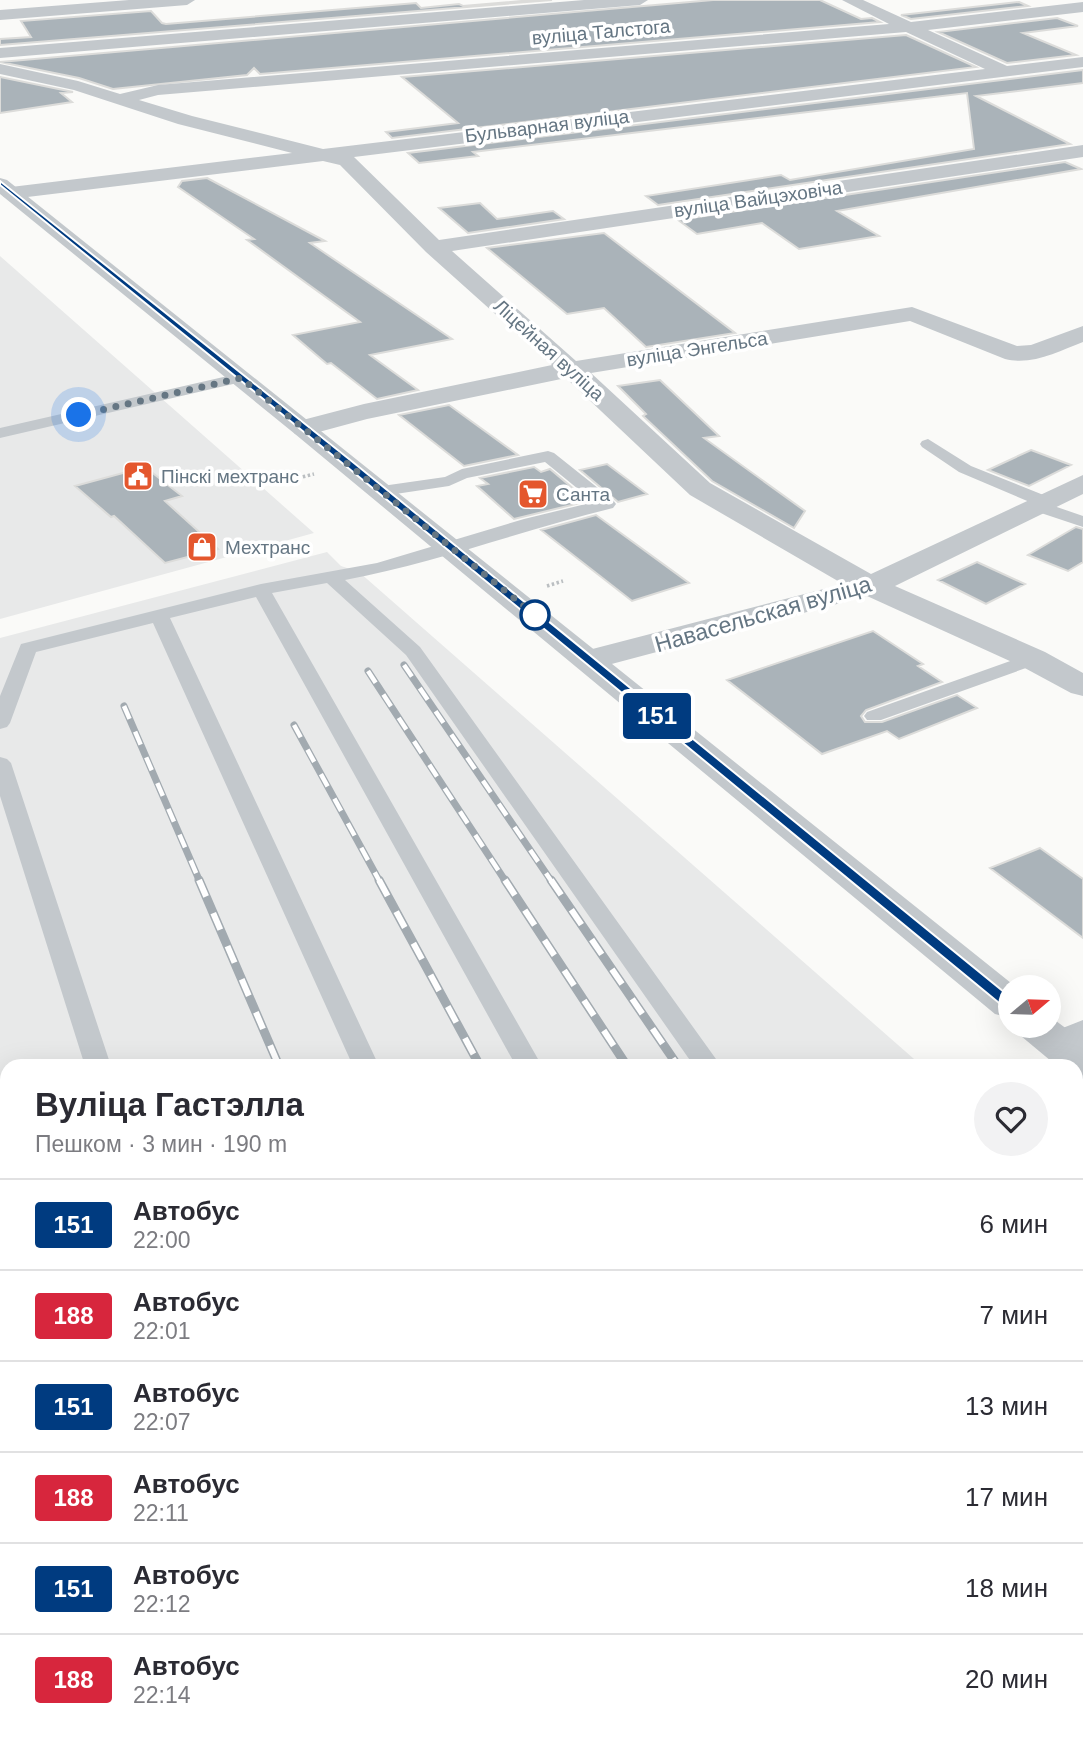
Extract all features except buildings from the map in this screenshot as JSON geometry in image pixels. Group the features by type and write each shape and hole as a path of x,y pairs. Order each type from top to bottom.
{"street":[{"path":"0,15 187,0"},
{"path":"0,53 640,0"},
{"path":"850,0 1006,72"},
{"name":"вуліца Талстога","path":"122,98 158,90 911,27 1083,7"},
{"name":"Бульварная вуліца","path":"4,190 1083,62"},
{"name":"Ліцейная вуліца","path":"0,69 122,98 185,120 347,162 433,247 571,369 700,489 870,586 1032,659 1083,686"},
{"name":"вуліца Вайцэховіча","path":"433,247 1083,150"},
{"path":"4,190 382,491 998,994"},
{"name":"вуліца Энгельса","path":"304,428 364,412 571,369 912,314 1014,354 1035,352 1083,333"},
{"name":"Навасельская вуліца","path":"589,660 870,586 1083,483"}],"lane":[{"path":"0,433 241,378"},
{"path":"928,444 965,468 1083,523"},
{"path":"0,723 28,648 261,590 332,578 452,548 530,523 607,504 548,456 462,474 449,481 382,491"},
{"path":"332,578 413,651 703,1059"},
{"path":"261,590 524,1059"},
{"path":"159,615 363,1059"},
{"path":"874,716 1032,659"},
{"path":"0,763 96,1059"}],"shaded area":[{"name":"Пінскі мехтранс","path":"0,256 314,533 0,619"},
{"path":"327,552 341,566 359,572 914,1059 0,1059 0,638"}],"railway":[{"path":"404,665 552,882"},
{"path":"368,671 506,882"},
{"path":"124,706 200,882"},
{"path":"294,725 380,882"},
{"path":"199,880 276,1059"},
{"path":"379,880 476,1059"},
{"path":"505,880 622,1059"},
{"path":"551,880 673,1059"}],"bus line":[{"name":"151","path":"0,184 350,465 998,994"}],"place":[{"name":"Пінскі мехтранс","path":"138,476"},
{"name":"Санта","path":"533,494"},
{"name":"Мехтранс","path":"202,547"}],"route":[{"path":"79,415 241,378 535,615"}]}
